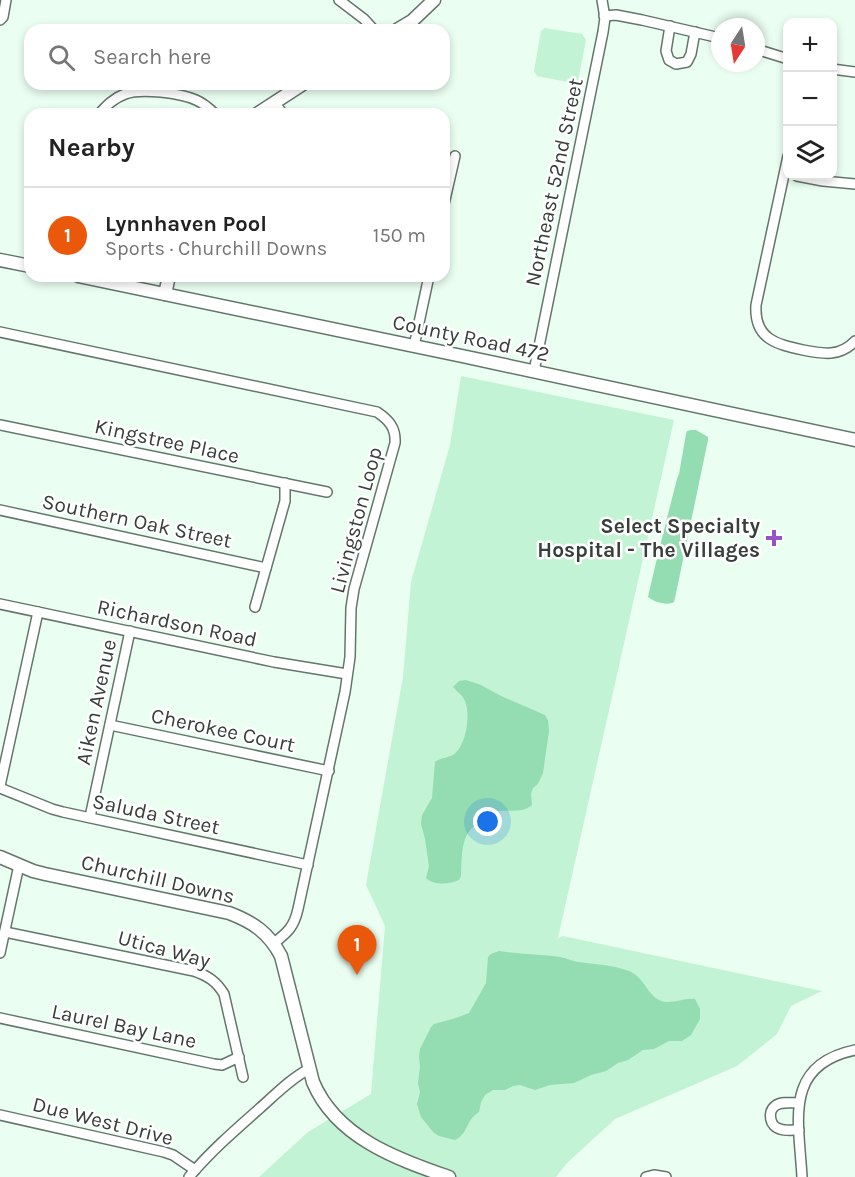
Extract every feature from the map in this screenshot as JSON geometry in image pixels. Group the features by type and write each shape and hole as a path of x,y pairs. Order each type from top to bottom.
{"street":[{"path":"0,20 3,17 6,0"},
{"path":"339,0 369,24"},
{"path":"405,24 434,0"},
{"name":"Northeast 52nd Street","path":"534,371 603,32 602,0"},
{"path":"604,16 622,16 711,36"},
{"path":"670,26 666,54 669,60 676,64 684,64 689,60 695,32"},
{"path":"765,53 783,58"},
{"path":"837,70 855,72"},
{"path":"266,108 293,90"},
{"path":"105,108 114,99 135,91 182,96 193,99 208,108"},
{"path":"274,102 278,108"},
{"path":"450,178 455,156"},
{"path":"784,180 756,305 759,326 774,343 824,354 841,351 855,341"},
{"path":"818,180 855,184"},
{"path":"0,260 24,265"},
{"name":"County Road 472","path":"107,282 855,440"},
{"path":"165,294 168,282"},
{"path":"414,346 428,282"},
{"name":"Livingston Loop","path":"0,332 377,412 391,423 394,429 395,443 354,589 351,608 350,657 341,710 298,909 293,926 273,944"},
{"name":"Kingstree Place","path":"0,425 327,492"},
{"path":"255,607 285,501 285,483"},
{"name":"Southern Oak Street","path":"0,510 266,568"},
{"name":"Richardson Road","path":"0,604 283,664 347,674"},
{"path":"0,787 38,612"},
{"name":"Aiken Avenue","path":"90,817 130,631"},
{"name":"Cherokee Court","path":"110,725 328,771"},
{"name":"Saluda Street","path":"0,787 52,809 308,865"},
{"name":"Churchill Downs","path":"0,857 45,874 229,913 252,923 262,931 281,956 309,1069 317,1091 340,1123 372,1145 449,1177"},
{"path":"0,953 19,865"},
{"name":"Utica Way","path":"4,932 194,971 213,980 224,994 243,1077"},
{"name":"Laurel Bay Lane","path":"0,1018 214,1064 222,1065 239,1057"},
{"path":"802,1177 799,1103 803,1087 809,1074 822,1062 839,1053 855,1050"},
{"path":"192,1174 236,1129 296,1076 309,1069"},
{"path":"799,1103 781,1103 771,1110 770,1116 771,1122 780,1130 799,1130"},
{"name":"Due West Drive","path":"0,1115 164,1152 173,1155 192,1174"},
{"path":"646,1177 654,1175 666,1177"}],"shaded area":[{"path":"545,28 582,34 586,40 578,81 573,83 537,76 534,71 541,31"},
{"path":"461,376 674,420 558,938 563,936 822,991 791,1006 777,1034 737,1066 615,1119 567,1163 556,1177 259,1177 308,1132 371,1094 385,926 366,885 403,677 411,582 450,445"},
{"path":"691,430 696,430 708,437 708,440 674,602 657,602 648,597 679,474 686,434"},
{"path":"466,680 545,715 549,731 543,773 538,784 533,788 532,805 521,810 497,812 473,827 464,844 459,880 438,883 426,878 429,866 421,824 422,815 432,798 435,762 453,755 464,738 467,707 463,697 453,687 459,681"},
{"path":"499,951 560,957 629,971 638,977 651,994 659,1000 668,1002 695,999 700,1009 700,1019 691,1035 682,1041 669,1041 654,1049 643,1050 606,1071 574,1083 550,1085 535,1090 520,1085 505,1090 493,1090 485,1095 479,1112 471,1119 460,1137 455,1140 439,1136 421,1117 417,1104 420,1092 418,1083 420,1049 434,1024 469,1013 486,983 488,957"}],"place":[{"name":"Select Specialty Hospital - The Villages","path":"774,538"},
{"name":"Lynnhaven Pool","path":"357,975"}]}
